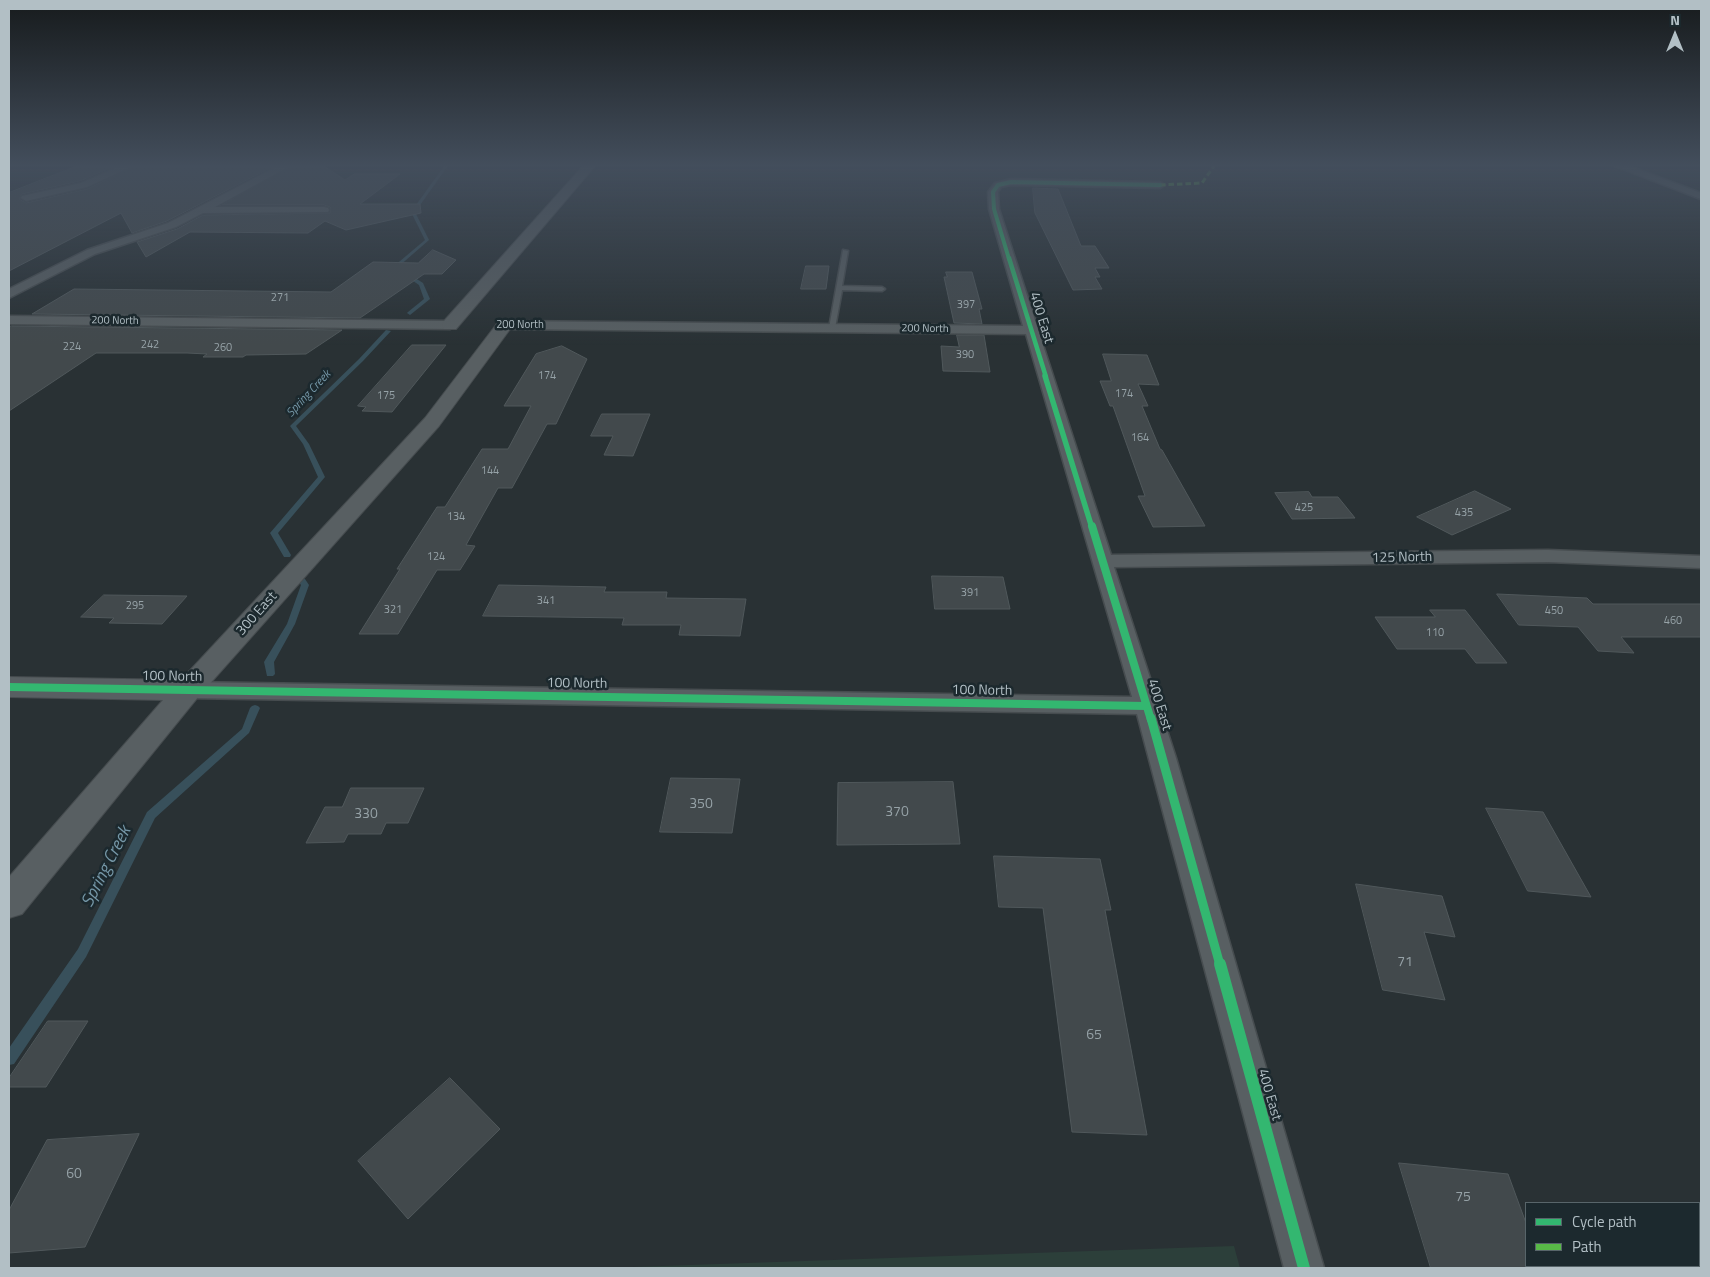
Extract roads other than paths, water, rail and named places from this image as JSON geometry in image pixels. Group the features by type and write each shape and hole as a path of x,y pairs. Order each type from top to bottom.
{"street":[{"path":"9,294 91,252 170,226"},
{"path":"450,325 537,226"},
{"name":"400 East","path":"999,226 1162,758 1304,1268"},
{"name":"200 North","path":"9,320 468,325"},
{"name":"200 North","path":"495,325 1032,330"},
{"name":"300 East","path":"9,904 188,690 432,422 495,325"},
{"name":"125 North","path":"1102,561 1548,556 1701,562"},
{"name":"100 North","path":"9,687 1146,706"}],"lane":[{"path":"832,328 845,251"},
{"path":"839,288 882,289"}],"waterway":[{"name":"Spring Creek","path":"410,313 427,299 421,284 395,267 427,240 420,226"},
{"name":"Spring Creek","path":"287,555 274,533 322,477 306,444 293,426 388,331"},
{"name":"Spring Creek","path":"270,674 269,662 291,624 305,585 302,581"},
{"name":"Spring Creek","path":"9,1059 82,953 151,815 246,731 255,708"}]}
